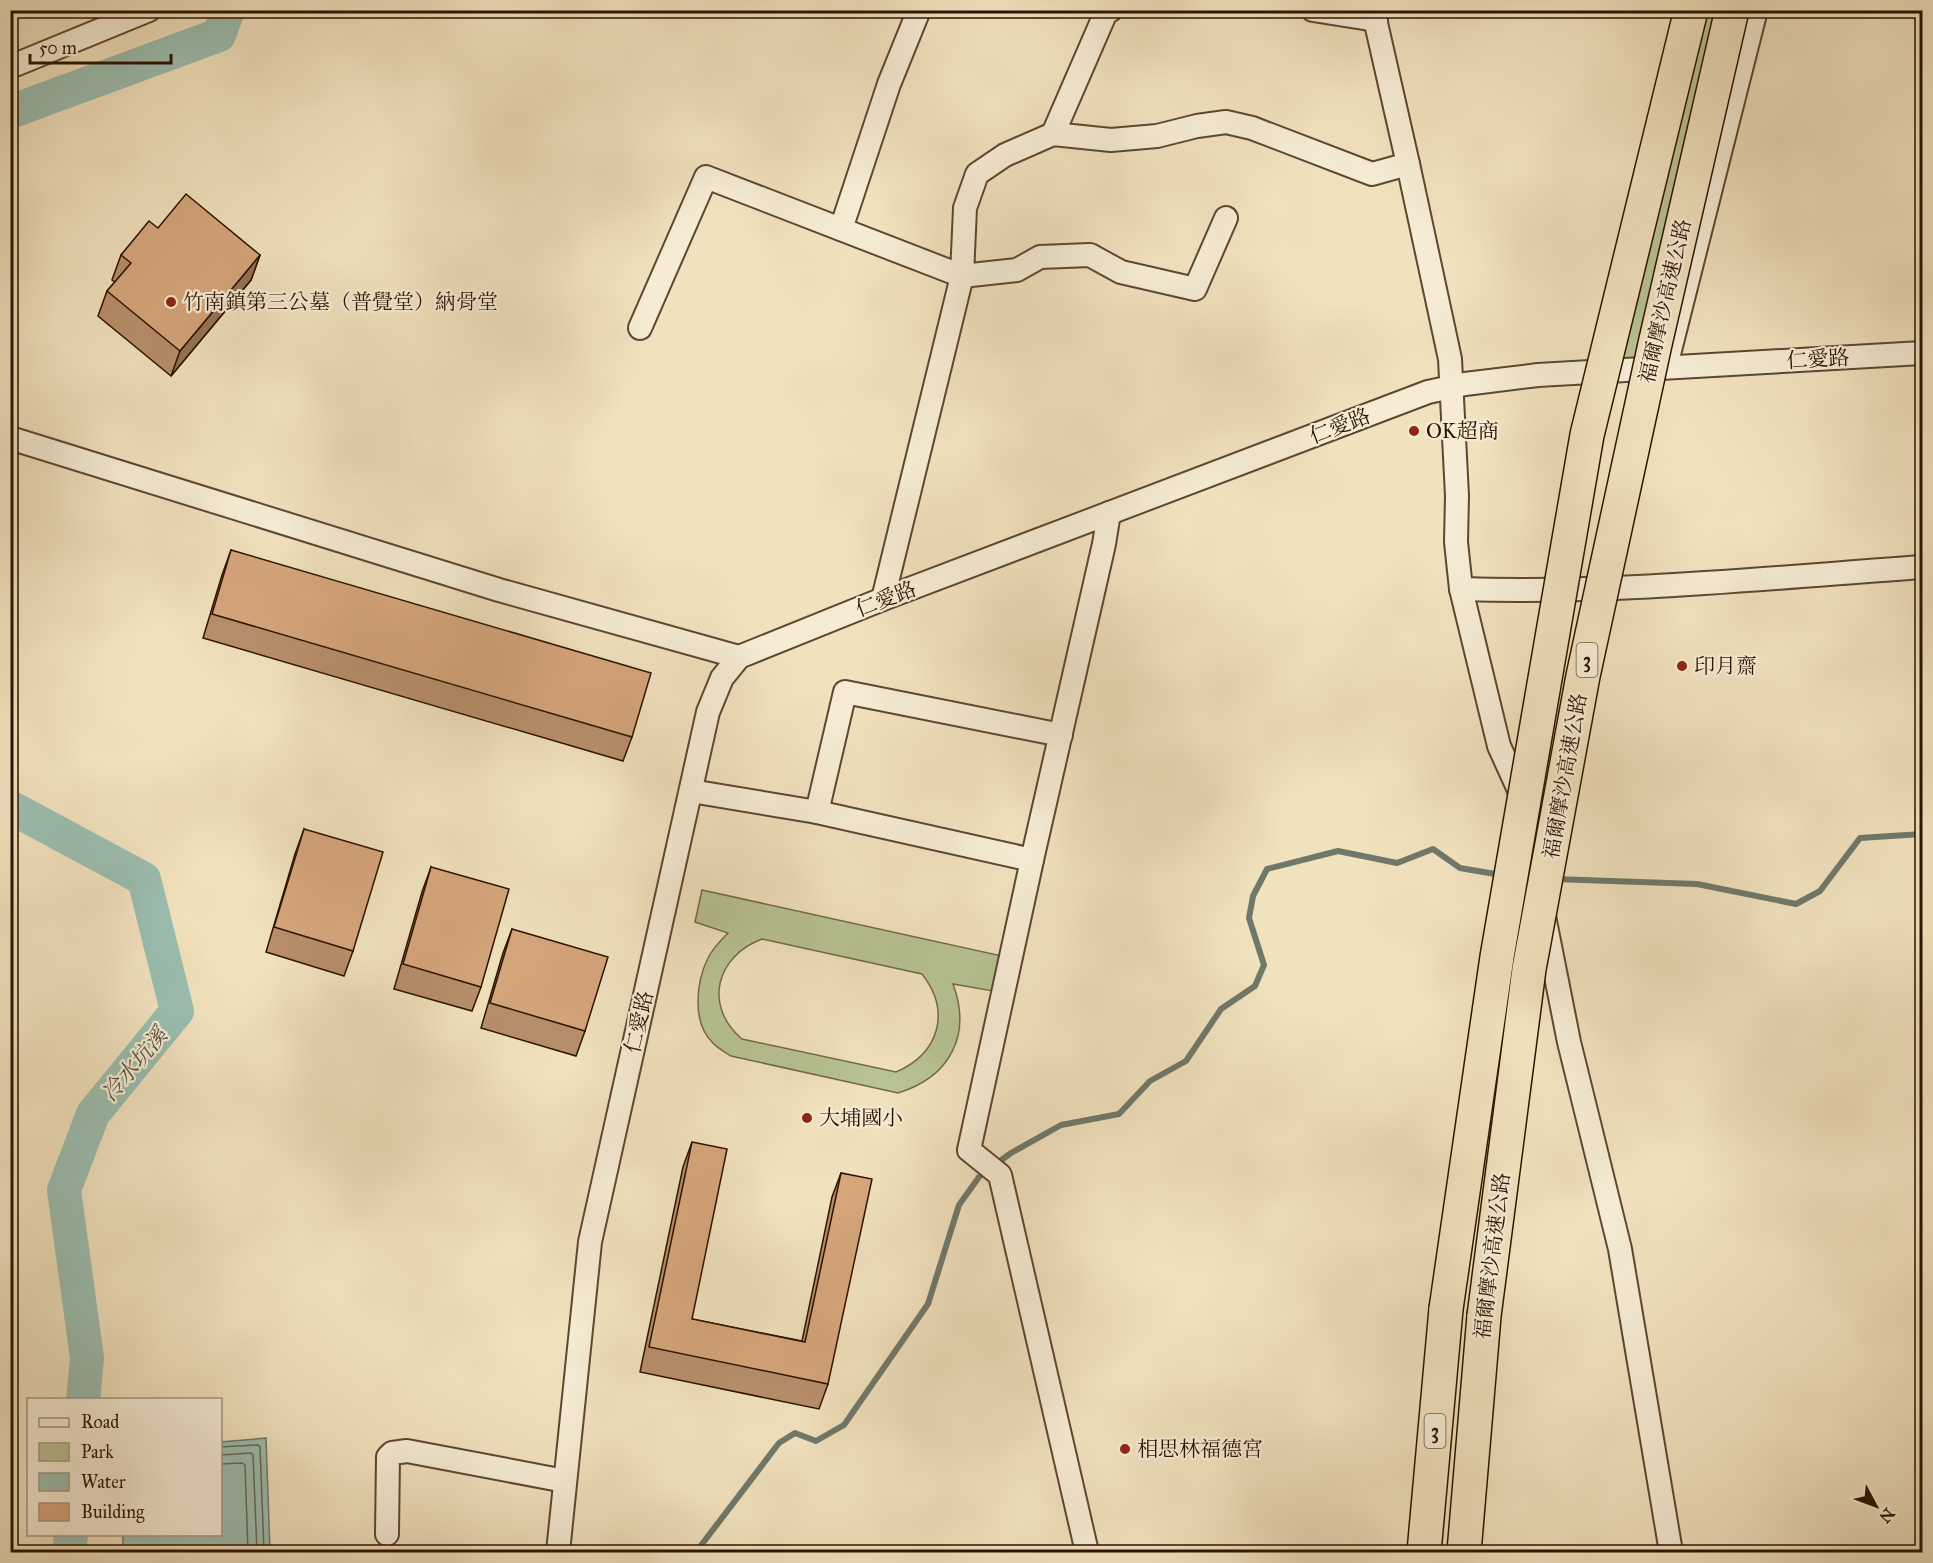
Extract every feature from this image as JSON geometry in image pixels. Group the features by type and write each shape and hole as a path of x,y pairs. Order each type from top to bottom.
{"highway":[{"name":"福爾摩沙高速公路","path":"1424,1552 1446,1309 1497,957 1587,435 1691,10"},
{"name":"福爾摩沙高速公路","path":"1464,1552 1484,1316 1529,969 1581,688 1658,332 1732,10"}],"street":[{"path":"10,67 149,10"},
{"path":"841,229 889,84 919,10"},
{"path":"1314,10 1374,15 1450,359 1457,496 1456,542 1461,590 1498,746 1519,790 1569,1042 1620,1249 1671,1552"},
{"path":"1519,790 1546,591 1587,372 1677,10"},
{"path":"1538,886 1559,877 1616,588 1666,367 1756,10"},
{"path":"1053,134 1104,11"},
{"path":"882,599 962,276 965,208 977,174 1005,155 1053,134 1111,140 1157,136 1197,126 1226,122 1252,128 1372,174 1408,164"},
{"path":"640,328 706,177 962,276 1017,270 1040,257 1090,255 1121,272 1195,289 1226,218"},
{"name":"仁愛路","path":"558,1552 590,1242 708,712 722,678 739,657 882,599 1428,392 1465,384 1538,375 1923,353"},
{"path":"10,438 500,590 739,657"},
{"path":"1087,1552 1000,1175 969,1150 1109,513"},
{"path":"1461,590 1546,591 1616,588 1923,567"},
{"path":"817,812 845,692 1061,735"},
{"path":"691,791 817,812 1032,860"},
{"path":"387,1534 388,1457 392,1453 407,1451 566,1481"}],"green space":[{"path":"1684,11 1744,11 1661,357 1599,359"},
{"path":"702,890 1002,956 993,991 953,984 960,1020 958,1037 952,1052 931,1076 916,1086 898,1093 731,1056 716,1046 701,1024 699,990 708,958 728,933 695,922","holes":["762,939 922,974 936,1002 938,1016 936,1030 923,1054 896,1072 742,1039 730,1026 722,1012 719,997 720,983 725,969 746,947"]}],"water":[{"path":"266,1438 270,1552 123,1552 123,1536 222,1536 222,1442"}],"building":[{"name":"竹南鎮第三公墓（普覺堂）納骨堂","path":"186,194 260,255 180,351 107,291 131,263 121,255 149,221 158,228"},
{"path":"231,550 651,673 632,737 212,614"},
{"path":"304,829 383,852 353,951 274,927"},
{"path":"431,867 509,889 481,987 403,964"},
{"path":"512,929 608,957 585,1031 490,1003"},
{"path":"692,1142 727,1149 692,1319 805,1342 841,1173 872,1179 828,1384 649,1347"}],"waterway":[{"name":"冷水坑溪","path":"10,112 219,35 228,10"},
{"name":"冷水坑溪","path":"10,807 144,879 177,1011 93,1114 64,1190 87,1358 83,1398"},
{"path":"1554,879 1697,884 1796,904 1820,891 1860,838 1922,834"},
{"path":"996,1164 1061,1125 1119,1114 1150,1081 1186,1061 1221,1009 1255,986 1264,965 1249,918 1253,896 1267,869 1338,851 1397,863 1433,849 1460,868 1501,875"},
{"path":"696,1552 779,1443 795,1433 816,1441 844,1425 928,1304 959,1205 979,1177 987,1170"},
{"name":"冷水坑溪","path":"69,1552 71,1536"}],"place":[{"name":"竹南鎮第三公墓（普覺堂）納骨堂","path":"171,302"},
{"name":"OK超商","path":"1414,431"},
{"name":"印月齋","path":"1682,666"},
{"name":"大埔國小","path":"807,1118"},
{"name":"相思林福德宮","path":"1125,1449"}]}
